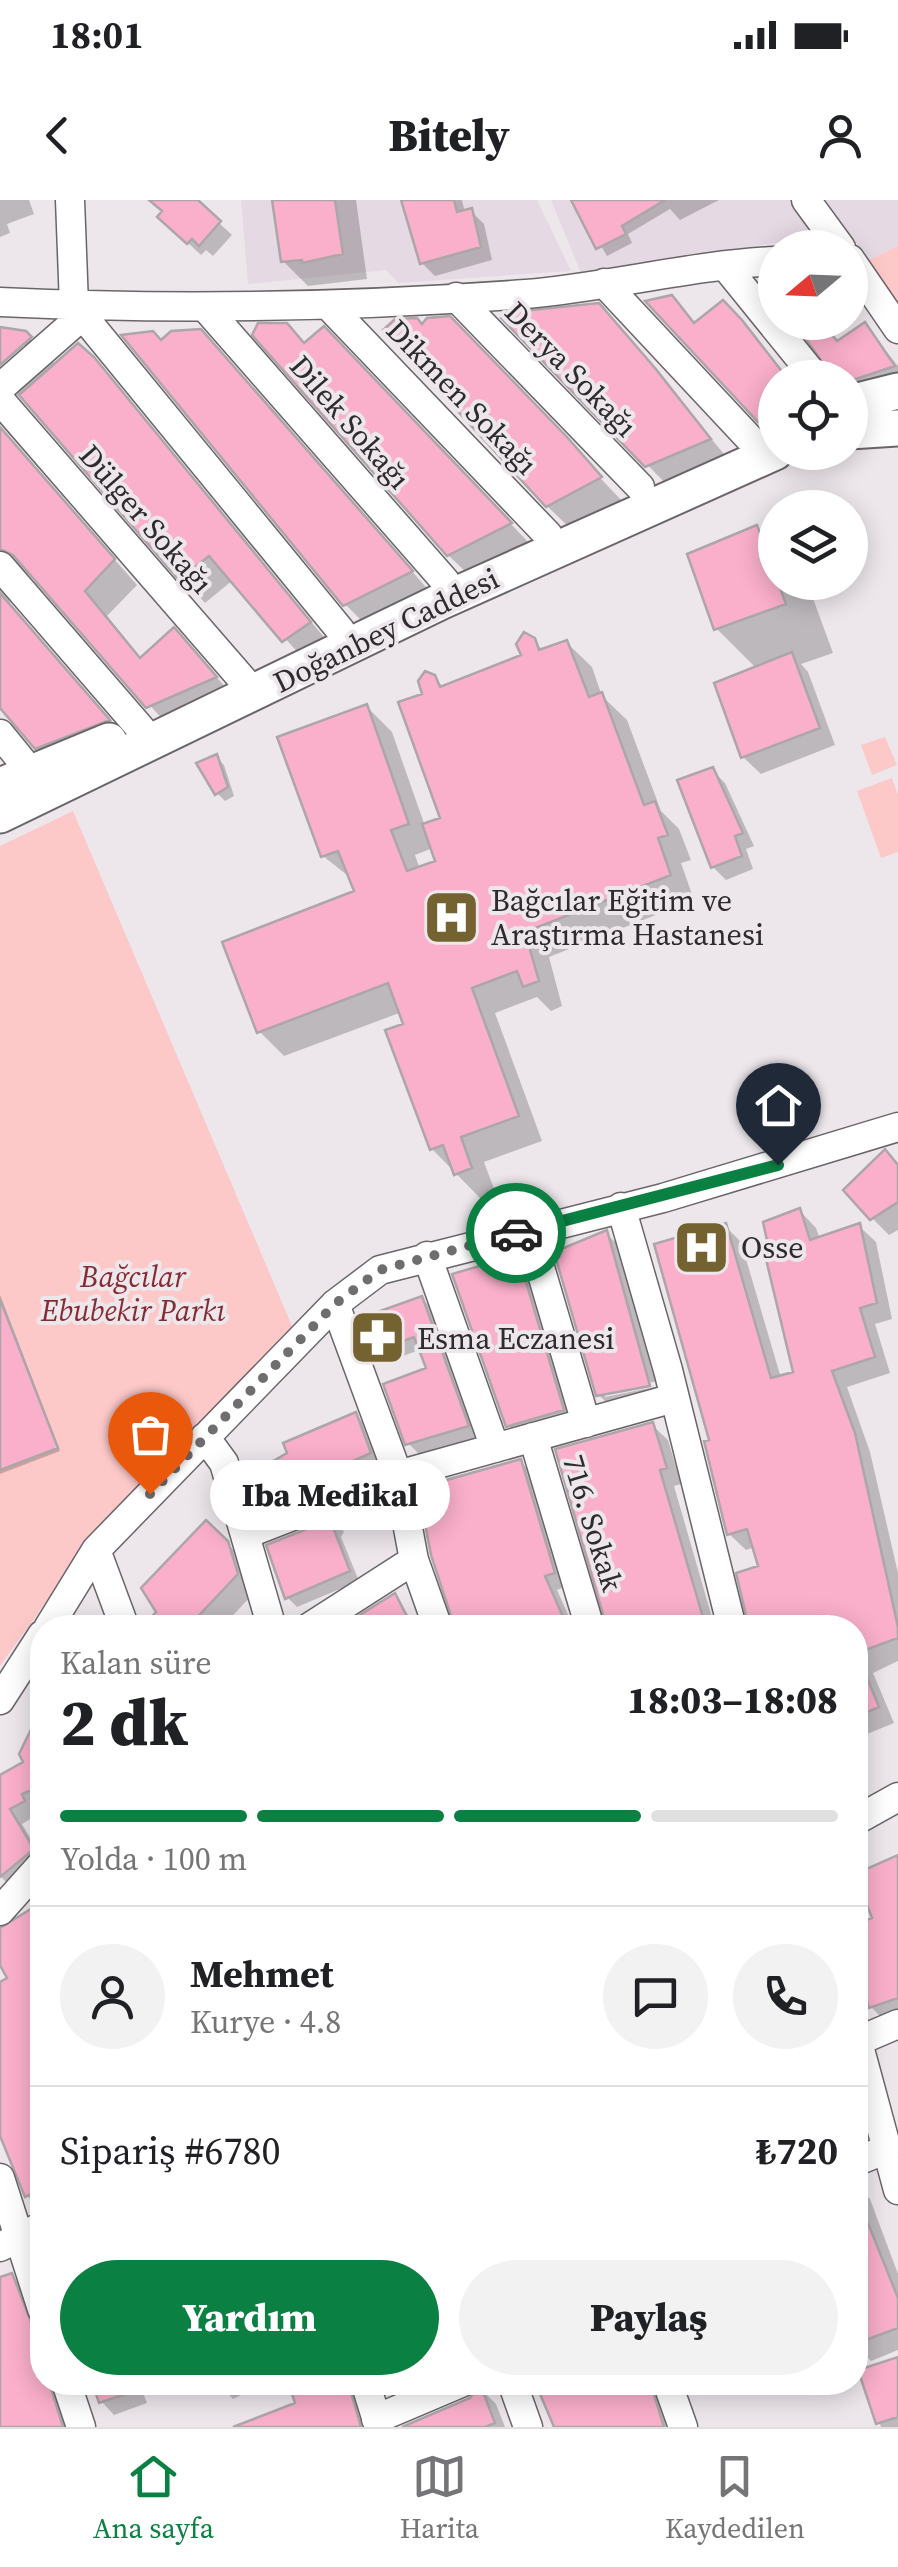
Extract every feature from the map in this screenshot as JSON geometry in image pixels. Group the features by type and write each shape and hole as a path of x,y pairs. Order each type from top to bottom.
{"main road":[{"path":"868,398 898,391"},
{"path":"868,430 898,428"},
{"name":"Doğanbey Caddesi","path":"15,779 141,729 640,486 758,443"},
{"name":"Doğanbey Caddesi","path":"0,815 758,444"}],"street":[{"path":"70,200 78,310 341,631"},
{"path":"806,200 828,230"},
{"path":"0,302 78,310 328,304 604,283 758,262"},
{"path":"726,267 801,360"},
{"path":"604,283 758,432"},
{"path":"868,285 898,329"},
{"name":"Derya Sokağı","path":"456,297 640,486"},
{"name":"Dikmen Sokağı","path":"328,304 548,534"},
{"name":"Dilek Sokağı","path":"204,307 446,581"},
{"path":"0,388 78,310"},
{"name":"Dülger Sokağı","path":"0,400 243,680"},
{"path":"0,566 141,729"},
{"path":"0,734 15,779"},
{"path":"56,1615 96,1550 335,1304 380,1270 621,1208 898,1127"},
{"path":"621,1208 729,1615"},
{"path":"529,1230 586,1423"},
{"path":"427,1256 495,1448"},
{"path":"335,1304 398,1475 414,1560 433,1615"},
{"path":"250,1532 398,1475 674,1398"},
{"path":"205,1437 224,1463 268,1615"},
{"name":"716. Sokak","path":"533,1438 586,1615"},
{"path":"96,1550 120,1615"},
{"path":"328,1615 414,1560"},
{"path":"0,1700 30,1654"},
{"path":"868,1814 898,1797"},
{"path":"0,1911 30,1880"},
{"path":"868,2033 898,2024"},
{"path":"868,2080 898,2190"},
{"path":"868,2157 887,2149"},
{"path":"0,2178 30,2267"},
{"path":"70,2395 81,2427"},
{"path":"370,2395 378,2423 436,2395"},
{"path":"517,2395 528,2427"},
{"path":"672,2395 683,2427"}],"shaded area":[{"path":"241,200 537,200 571,271 398,283 386,270 248,284"},
{"path":"551,200 791,200 814,230 758,230 758,245 581,273"},
{"path":"821,200 898,200 898,246 868,260 868,230 842,230"}],"green space":[{"path":"898,246 898,308 868,267 868,260"},
{"path":"885,737 897,765 872,775 861,745"},
{"path":"892,778 898,795 898,852 881,858 857,791"},
{"name":"Bağcılar Ebubekir Parkı","path":"73,811 295,1333 227,1396 102,1524 37,1615 30,1615 30,1624 0,1666 0,846"}],"building":[{"path":"149,200 198,200 221,221 199,246 192,239 187,244 157,217 162,211"},
{"path":"272,200 335,200 343,254 302,263 281,262"},
{"path":"401,200 454,200 457,212 472,208 481,247 420,264"},
{"path":"571,200 665,200 622,226 626,234 596,249"},
{"path":"672,295 694,323 723,300 742,320 773,360 758,360 758,422 645,301"},
{"path":"599,303 711,439 645,467 501,318 503,313"},
{"path":"450,316 602,477 546,507 383,330 395,319 417,318 422,324 427,318"},
{"path":"258,323 287,323 304,343 324,326 512,523 447,556 252,335"},
{"path":"868,326 895,366 868,375 868,360 820,360 807,340 868,340"},
{"path":"0,327 26,331 32,337 0,365"},
{"path":"201,329 413,571 343,606 121,335 153,331 161,340 171,331"},
{"path":"78,343 94,357 311,622 282,642 209,556 179,580 19,395"},
{"path":"0,427 115,559 85,591 140,658 174,627 217,677 146,708 13,555 0,549"},
{"path":"757,525 758,600 785,600 786,604 714,630 687,554"},
{"path":"0,593 110,720 35,749 0,708"},
{"name":"Bağcılar Eğitim ve Araştırma Hastanesi","path":"524,632 535,638 539,650 567,640 589,697 602,692 644,805 655,801 668,835 658,838 671,875 525,932 539,981 523,987 517,971 472,988 519,1116 461,1137 472,1168 454,1175 443,1145 430,1150 385,1030 403,1024 388,983 257,1033 222,942 354,891 338,851 321,857 277,737 367,704 409,824 391,830 407,871 435,861 422,824 440,818 398,702 422,694 418,681 425,671 435,675 440,687 521,655 516,644"},
{"path":"792,652 820,728 741,758 714,683"},
{"path":"217,754 228,787 215,795 196,763"},
{"path":"713,767 743,833 735,836 742,856 711,868 677,780"},
{"path":"885,1149 898,1165 898,1202 870,1220 843,1190"},
{"path":"800,1208 810,1240 860,1223 877,1303 860,1308 875,1357 832,1371 855,1433 898,1627 898,1638 868,1649 868,1615 746,1615 736,1573 758,1566 747,1529 727,1535 704,1441 709,1440 654,1244 726,1223 771,1378 793,1372 765,1255 770,1254 763,1222"},
{"path":"607,1230 650,1386 596,1396 554,1252"},
{"path":"518,1255 564,1410 506,1427 452,1274"},
{"path":"422,1296 469,1426 405,1445 383,1384 426,1368 414,1337 378,1350 366,1316"},
{"path":"0,1299 58,1448 0,1470"},
{"path":"356,1412 371,1453 255,1505 246,1477 287,1453 283,1443"},
{"path":"653,1422 667,1468 660,1470 702,1615 603,1615 555,1449"},
{"path":"521,1459 555,1573 545,1576 562,1615 451,1615 431,1555 418,1488"},
{"path":"335,1518 337,1525 333,1527 350,1571 285,1599 266,1545"},
{"path":"206,1520 228,1541 238,1574 199,1615 153,1615 156,1612 141,1588"},
{"path":"395,1593 406,1615 360,1615"},
{"path":"868,1680 879,1707 868,1712"},
{"path":"30,1732 30,1791 22,1794 25,1801 10,1809 30,1842 30,1852 0,1877 0,1775 23,1762 19,1754"},
{"path":"898,1855 898,1998 869,2008 868,1919 872,1918 868,1908 868,1868"},
{"path":"30,1910 30,2195 25,2197 0,2136 0,1982 7,1978 0,1965 0,1928"},
{"path":"868,2223 898,2298 898,2328 868,2339"},
{"path":"12,2273 30,2319 30,2395 53,2395 63,2427 0,2427 0,2277"},
{"path":"898,2357 898,2417 876,2424 866,2395 868,2367"},
{"path":"96,2395 123,2395 99,2403"},
{"path":"292,2395 352,2395 361,2427 233,2427 295,2403"},
{"path":"484,2395 495,2423 485,2427 402,2427"},
{"path":"540,2395 654,2395 664,2427 554,2427"}],"way so far":[{"path":"150,1494 335,1304 380,1270 516,1233"}],"place":[{"name":"Bağcılar Eğitim ve Araştırma Hastanesi","path":"452,917"},
{"name":"Osse","path":"702,1247"},
{"name":"Esma Eczanesi","path":"378,1338"},
{"name":"Iba Medikal","path":"150,1494"}],"route":[{"path":"516,1233 663,1198 778,1165"}]}
